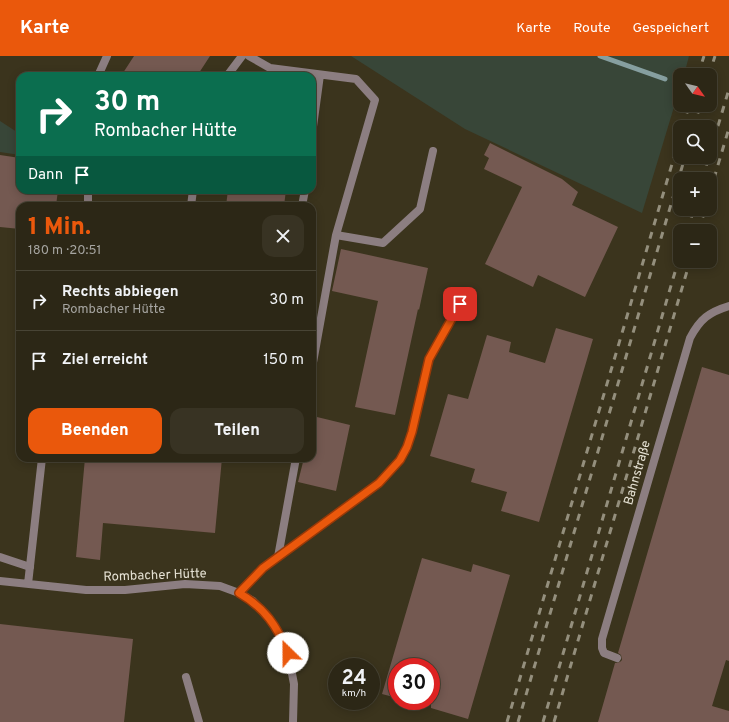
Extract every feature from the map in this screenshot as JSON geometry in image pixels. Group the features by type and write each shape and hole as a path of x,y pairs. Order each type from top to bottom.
{"street":[{"path":"100,72 107,56"},
{"path":"230,72 242,56"},
{"path":"249,56 270,68 299,72"},
{"path":"316,74 356,79 375,100 336,235 316,346"},
{"path":"316,104 320,75"},
{"path":"336,235 383,243 420,209 433,151"},
{"path":"239,593 263,568 379,483 400,460 407,447 412,432 429,359 460,304"},
{"name":"Bahnstraße","path":"617,658 604,653 602,648 602,639 690,338 697,325 710,313 729,306"},
{"path":"28,584 42,462"},
{"path":"278,557 295,462"},
{"path":"0,558 30,567"},
{"name":"Rombacher Hütte","path":"0,581 86,590 125,590 185,584 220,586 239,593 253,601 268,617 280,634 288,653 294,684 294,722"},
{"path":"186,678 199,722"}],"green space":[{"path":"351,56 689,56 686,68 673,68 673,110 642,213 465,129"},
{"path":"0,121 16,131 16,154 0,152"}],"building":[{"path":"134,56 210,56 200,72 124,72"},
{"path":"490,143 562,179 578,192 572,205 618,227 585,297 538,275 533,287 485,264 522,187 484,169 489,158 484,155"},
{"path":"0,155 16,157 16,194 58,194 56,202 16,202 16,229 0,227"},
{"path":"228,194 286,194 284,202 226,202"},
{"path":"341,249 428,268 395,415 355,407 378,301 332,291"},
{"path":"556,328 593,339 539,522 501,511 507,492 471,482 475,469 430,456 448,394 468,399 487,335 511,342 509,352 545,363"},
{"path":"702,367 729,375 729,661 726,660 712,706 729,711 729,722 598,722 615,663 622,660 621,655 618,653"},
{"path":"317,417 350,425 336,491 298,482 303,462 316,462"},
{"path":"85,462 222,462 215,533 103,523 100,560 76,557"},
{"path":"422,558 471,572 473,564 510,575 468,719 438,710 440,710 440,658 393,658"},
{"path":"0,624 133,639 124,722 0,722"},
{"path":"388,674 388,696 382,694"}],"waterway":[{"path":"600,56 665,79"}],"railway":[{"path":"700,68 704,56"},
{"path":"711,68 715,56"},
{"path":"717,129 729,89"},
{"path":"685,120 687,112"},
{"path":"696,120 698,112"},
{"path":"716,172 729,128"},
{"path":"507,722 673,161"},
{"path":"518,722 683,164"},
{"path":"704,172 707,164"},
{"path":"689,224 692,216"},
{"path":"701,224 703,216"},
{"path":"543,722 676,268"},
{"path":"554,722 688,268"}],"route":[{"path":"288,653 280,634 268,617 253,601 239,593 263,568 379,483 400,460 407,447 412,432 429,359 460,304"}]}
